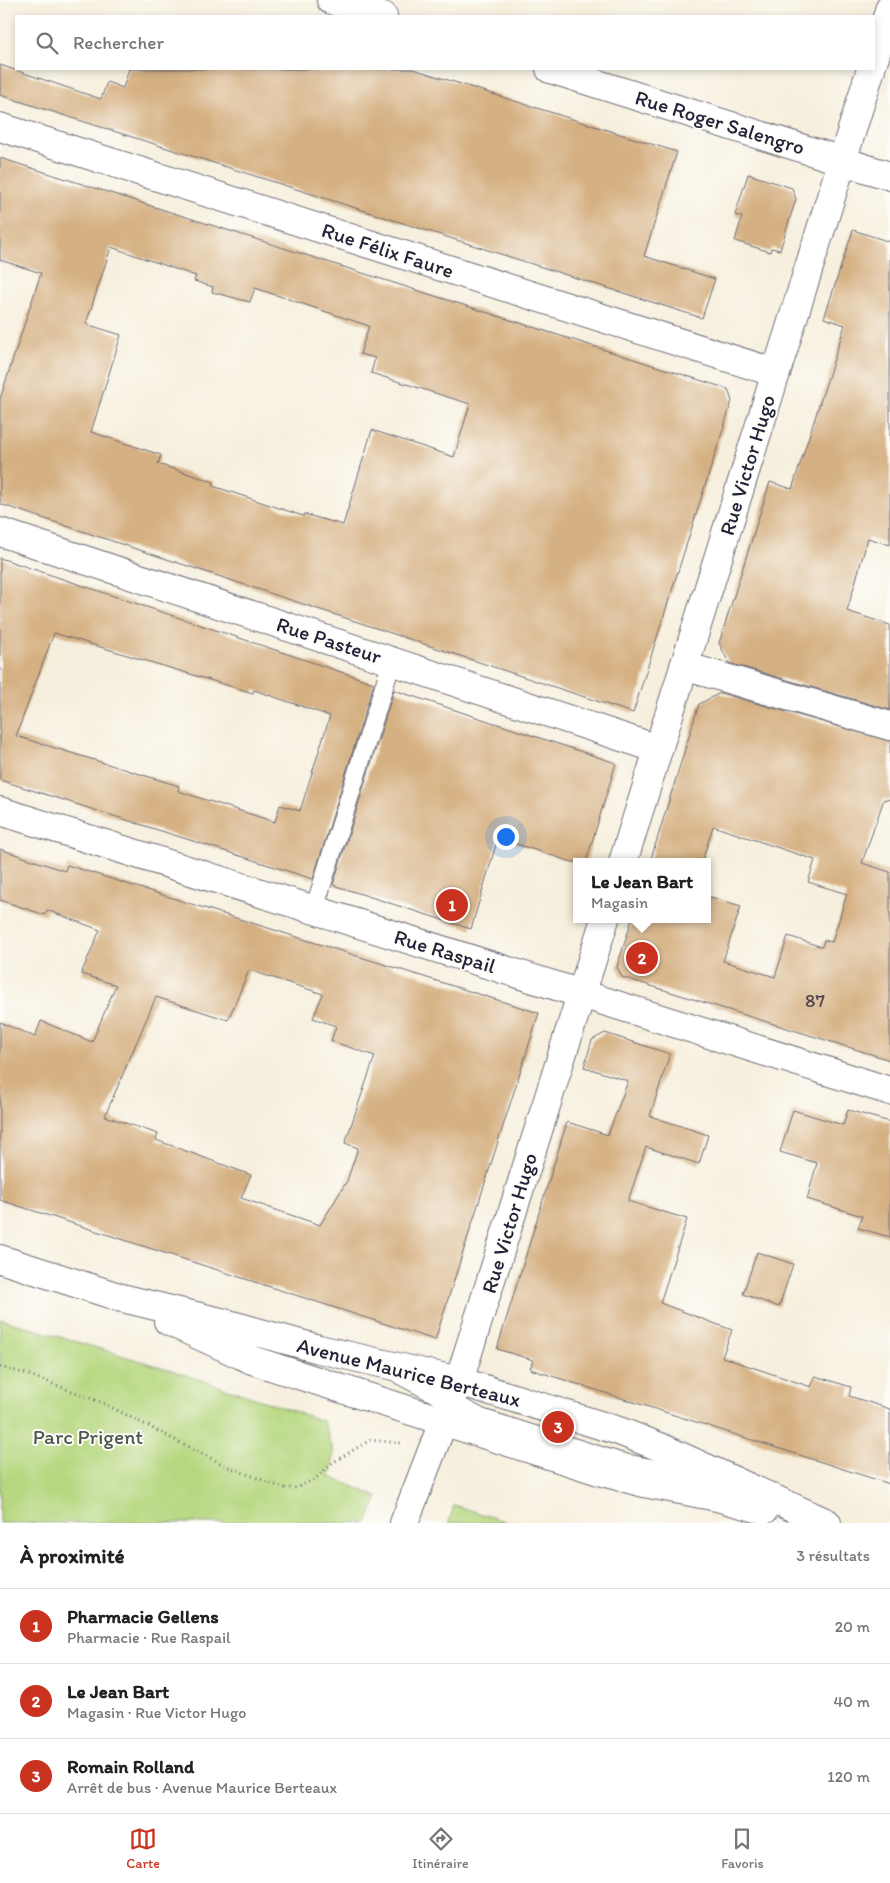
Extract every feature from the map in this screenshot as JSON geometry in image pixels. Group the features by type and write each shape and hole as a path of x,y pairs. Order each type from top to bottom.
{"street":[{"path":"331,0 380,15"},
{"path":"875,57 890,7"},
{"name":"Rue Roger Salengro","path":"553,70 890,176"},
{"name":"Rue Victor Hugo","path":"624,858 871,70"},
{"name":"Rue Félix Faure","path":"0,127 776,373"},
{"name":"Rue Pasteur","path":"0,532 658,749"},
{"path":"684,666 890,726"},
{"name":"Rue Raspail","path":"0,811 890,1091"},
{"name":"Rue Victor Hugo","path":"404,1523 452,1402 604,923"},
{"name":"Avenue Maurice Berteaux","path":"0,1259 122,1298 375,1361 452,1402 623,1478 708,1494 775,1513 823,1523"},
{"name":"Avenue Maurice Berteaux","path":"122,1298 252,1360 452,1402 630,1434 827,1523"}],"lane":[{"path":"314,910 392,661"}],"path":[{"path":"0,1367 24,1373 101,1402 226,1466 282,1488 297,1488 316,1478 332,1463 370,1440 401,1443 432,1454"}],"green space":[{"name":"Parc Prigent","path":"0,1319 171,1370 323,1421 334,1453 330,1477 378,1497 367,1523 0,1523"},
{"path":"454,1505 510,1523 449,1523"}],"building":[{"path":"0,65 101,99 107,82 123,88 129,70 416,70 677,152 644,256 715,279 702,318 0,95"},
{"path":"0,158 728,389 732,401 633,713 0,504 0,399 41,273 0,260","holes":["111,247 196,276 194,281 213,287 212,292 250,302 255,288 369,326 360,354 375,358 371,373 470,404 454,457 372,430 343,525 304,514 303,516 213,486 214,482 158,464 161,455 91,432 121,335 86,324"]},
{"path":"748,174 792,188 796,199 780,250 771,248 770,252 735,241 742,217 735,215"},
{"path":"853,230 890,242 890,545 868,538 847,611 890,625 890,710 729,663 719,643 770,482 792,489 845,325 824,318"},
{"path":"0,558 374,683 313,879 0,780","holes":["54,633 253,693 254,690 330,716 300,811 280,805 275,822 178,791 179,786 16,736"]},
{"path":"394,690 616,763 587,858 573,858 572,862 498,838 471,929 333,885"},
{"path":"720,693 890,741 890,800 884,799 862,863 890,872 890,1060 622,977 617,967 631,923 711,923 711,897 741,906 723,961 775,977 788,936 822,947 824,940 832,942 847,894 808,882 815,860 713,826 703,858 651,858 699,704"},
{"path":"0,849 65,871 67,865 539,1013 435,1340 0,1200 0,1022 35,1037 41,1021 92,1042 116,985 81,974 100,930 47,910 45,915 0,900","holes":["249,970 323,994 313,1018 336,1026 331,1041 375,1056 345,1143 358,1148 347,1181 320,1225 241,1198 251,1175 156,1140 158,1134 105,1116 156,997 228,1020"]},
{"path":"605,1033 670,1054 650,1116 708,1135 699,1164 646,1147 628,1201 687,1219 660,1303 732,1330 722,1357 811,1387 815,1376 851,1387 849,1396 890,1409 890,1484 530,1369 533,1360 497,1349 567,1122 608,1135 628,1081 584,1067 592,1040"},
{"path":"793,1110 843,1125 848,1110 890,1122 890,1237 858,1228 862,1216 807,1199 817,1163 780,1152"},
{"path":"757,1252 793,1264 779,1307 743,1294"}],"place":[{"name":"Pharmacie Gellens","path":"452,905"},
{"name":"Le Jean Bart","path":"642,958"},
{"name":"Romain Rolland","path":"558,1427"}]}
